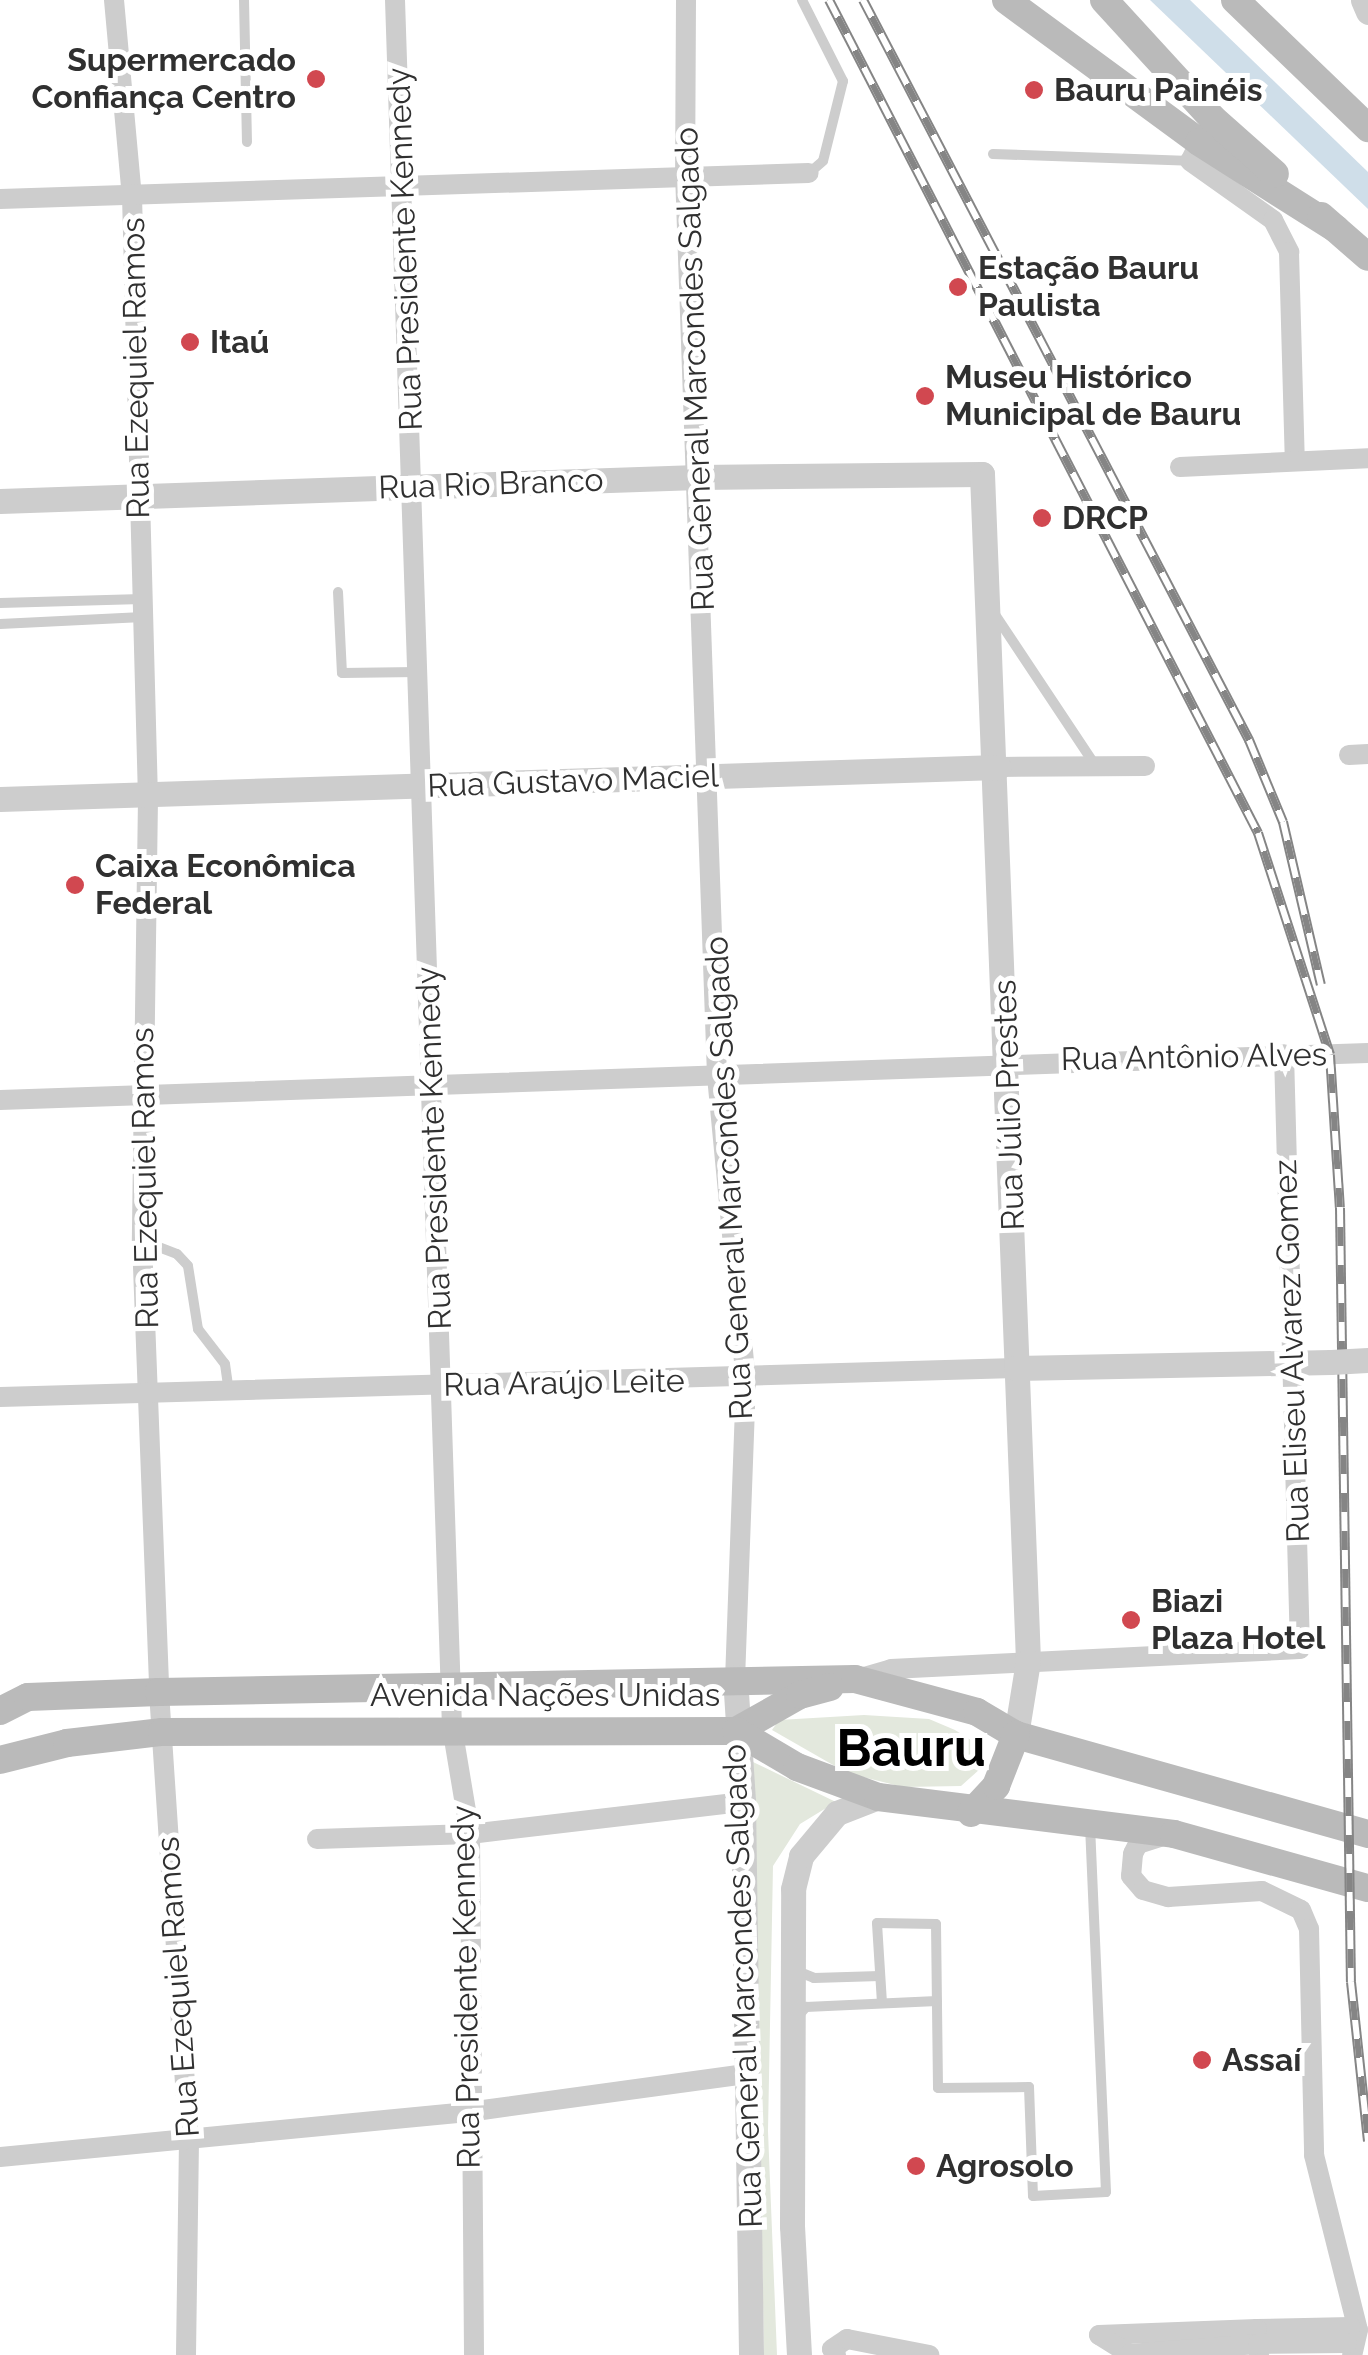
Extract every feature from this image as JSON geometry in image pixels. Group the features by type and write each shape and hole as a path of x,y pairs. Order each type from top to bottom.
{"main road":[{"path":"1006,0 1070,50 1336,229 1368,256"},
{"path":"1104,0 1200,140"},
{"path":"1236,0 1368,128"},
{"name":"Avenida Nações Unidas","path":"0,1711 14,1697 452,1686 612,1687 734,1678 855,1680 977,1712 1016,1734 1368,1834"},
{"path":"736,1731 800,1695 855,1680"},
{"name":"Avenida Nações Unidas","path":"0,1760 67,1743 162,1732 452,1727 736,1731 797,1768 878,1797 971,1813 1174,1834 1368,1888"},
{"path":"971,1813 996,1786 1016,1734"}],"street":[{"name":"Rua Ezequiel Ramos","path":"114,0 132,196 148,798 142,1241 159,1692 189,2140 186,2355"},
{"name":"Rua Presidente Kennedy","path":"396,0 452,1727 470,1834 468,2112 474,2355"},
{"name":"Rua General Marcondes Salgado","path":"686,0 685,173 718,1076 746,1380 734,1678 743,1802 751,2355"},
{"path":"1363,0 1368,12"},
{"path":"1200,140 1273,220 1290,252 1295,462"},
{"path":"0,200 685,173 809,173"},
{"path":"1180,467 1368,458"},
{"name":"Rua Rio Branco","path":"0,502 698,477 982,474"},
{"name":"Rua Júlio Prestes","path":"982,474 998,767 1028,1660 1016,1734"},
{"name":"Rua Gustavo Maciel","path":"0,799 148,798 998,767 1146,766"},
{"name":"Rua Antônio Alves","path":"0,1100 434,1082 718,1076 1008,1061 1368,1052"},
{"name":"Rua Eliseu Alvarez Gomez","path":"1028,1660 1300,1649 1284,1054"},
{"name":"Rua Araújo Leite","path":"0,1397 746,1380 1016,1368 1368,1360"},
{"path":"855,1680 891,1670 1028,1660"},
{"name":"Rua General Marcondes Salgado","path":"799,2352 793,1889 800,1856 838,1813 878,1797"},
{"path":"317,1840 470,1834 743,1802"},
{"path":"1127,1828 1124,1872 1137,1892 1162,1902 1262,1902 1292,1916 1308,2159 1348,2345"},
{"path":"1174,1834 1138,1844 1133,1883 1168,1897 1262,1891 1301,1910 1309,1928 1314,2155 1358,2330 1348,2345"},
{"path":"0,2158 468,2112 748,2074"},
{"path":"1250,2346 1099,2335 1130,2354 1250,2346 1348,2345"},
{"path":"834,2352 847,2339 929,2355"},
{"path":"799,2352 886,2355"}],"lane":[{"path":"244,0 247,142"},
{"path":"802,0 844,82 823,161 809,173"},
{"path":"993,154 1200,140"},
{"path":"338,592 342,672 417,672"},
{"path":"0,603 142,608"},
{"path":"0,624 142,608"},
{"path":"991,608 1096,766"},
{"path":"142,1241 176,1254 188,1266 198,1329 225,1364 229,1393"},
{"path":"882,2003 877,1923 936,1924 938,2088 1028,2088 1032,2196 1106,2192 1090,1824"},
{"path":"792,1969 814,1978 880,1976"},
{"path":"792,2024 806,2008 937,2001"}],"shaded area":[{"path":"1150,0 1190,0 1368,172 1368,209"},
{"path":"864,1715 929,1719 955,1730 979,1745 980,1769 961,1786 903,1787 847,1773 772,1730 779,1720"},
{"path":"753,1762 836,1802 800,1824 773,1866 768,2131 777,2355 764,2355"}],"railway":[{"path":"829,0 1258,833 1330,1055 1340,1208 1351,1982 1368,2141"},
{"path":"863,0 1249,740 1283,822 1321,985"}],"place":[{"name":"Supermercado Confiança Centro","path":"316,79"},
{"name":"Bauru Painéis","path":"1034,90"},
{"name":"Estação Bauru Paulista","path":"958,287"},
{"name":"Itaú","path":"190,342"},
{"name":"Museu Histórico Municipal de Bauru","path":"925,396"},
{"name":"DRCP","path":"1042,518"},
{"name":"Caixa Econômica Federal","path":"75,885"},
{"name":"Biazi Plaza Hotel","path":"1131,1620"},
{"name":"Assaí","path":"1202,2060"},
{"name":"Agrosolo","path":"916,2166"}],"district":[{"name":"Bauru","path":"911,1748"}]}
